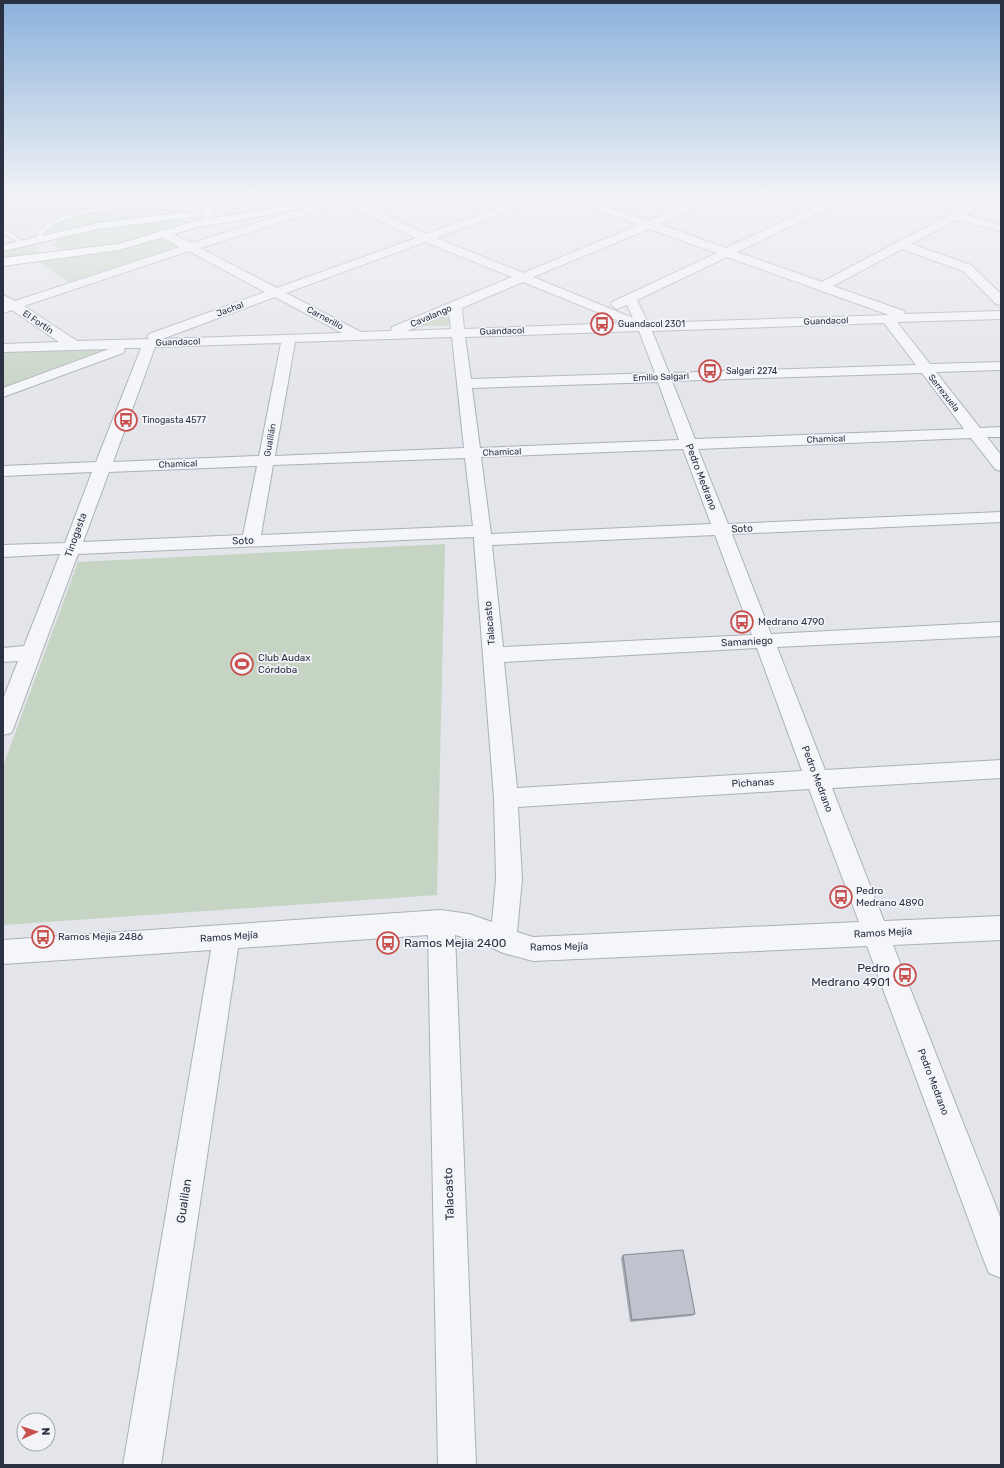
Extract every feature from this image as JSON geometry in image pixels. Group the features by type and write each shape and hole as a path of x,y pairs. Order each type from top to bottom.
{"street":[{"path":"6,304 140,263"},
{"name":"Carnerillo","path":"220,263 359,336"},
{"name":"Jachal","path":"3,392 143,343 358,263"},
{"path":"487,263 644,327"},
{"name":"Cavalango","path":"385,335 557,263"},
{"path":"605,311 707,263"},
{"path":"754,263 909,318"},
{"path":"824,287 869,263"},
{"path":"951,263 967,268 1001,301"},
{"name":"Pedro Medrano","path":"630,299 644,327 664,377 1001,1261"},
{"name":"El Fortín","path":"6,304 73,346"},
{"name":"Talacasto","path":"455,306 483,535 506,798 509,885 503,941"},
{"name":"Guandacol","path":"3,348 1001,315"},
{"name":"Serrezuela","path":"888,319 1001,466"},
{"name":"Gualilán","path":"251,541 288,338"},
{"name":"Tinogasta","path":"3,727 72,548 143,343"},
{"name":"Emilio Salgari","path":"465,384 1001,366"},
{"name":"Chamical","path":"3,471 1001,432"},
{"name":"Soto","path":"3,551 251,541 722,530 1001,517"},
{"name":"Samaniego","path":"493,654 1001,629"},
{"path":"3,655 31,653"},
{"name":"Pichanas","path":"506,798 1001,769"},
{"name":"Talacasto","path":"442,922 457,1465"},
{"name":"Ramos Mejía","path":"3,952 442,922 460,924 479,929 503,941 533,949 1001,928"},
{"name":"Gualilan","path":"142,1465 226,937"}],"green space":[{"path":"40,263 135,263 70,284"},
{"path":"446,312 451,314 452,324 447,326 412,326"},
{"path":"110,347 3,387 3,357 7,351"},
{"name":"Club Audax Córdoba","path":"445,544 437,895 3,925 3,766 78,562"}],"building":[{"path":"683,1250 695,1314 632,1320 623,1255"}],"place":[{"name":"Guandacol 2301","path":"602,324"},
{"name":"Salgari 2274","path":"710,371"},
{"name":"Tinogasta 4577","path":"126,420"},
{"name":"Medrano 4790","path":"742,622"},
{"name":"Club Audax Córdoba","path":"242,664"},
{"name":"Pedro Medrano 4890","path":"841,897"},
{"name":"Ramos Mejia 2486","path":"43,937"},
{"name":"Ramos Mejia 2400","path":"388,943"},
{"name":"Pedro Medrano 4901","path":"905,975"}]}
